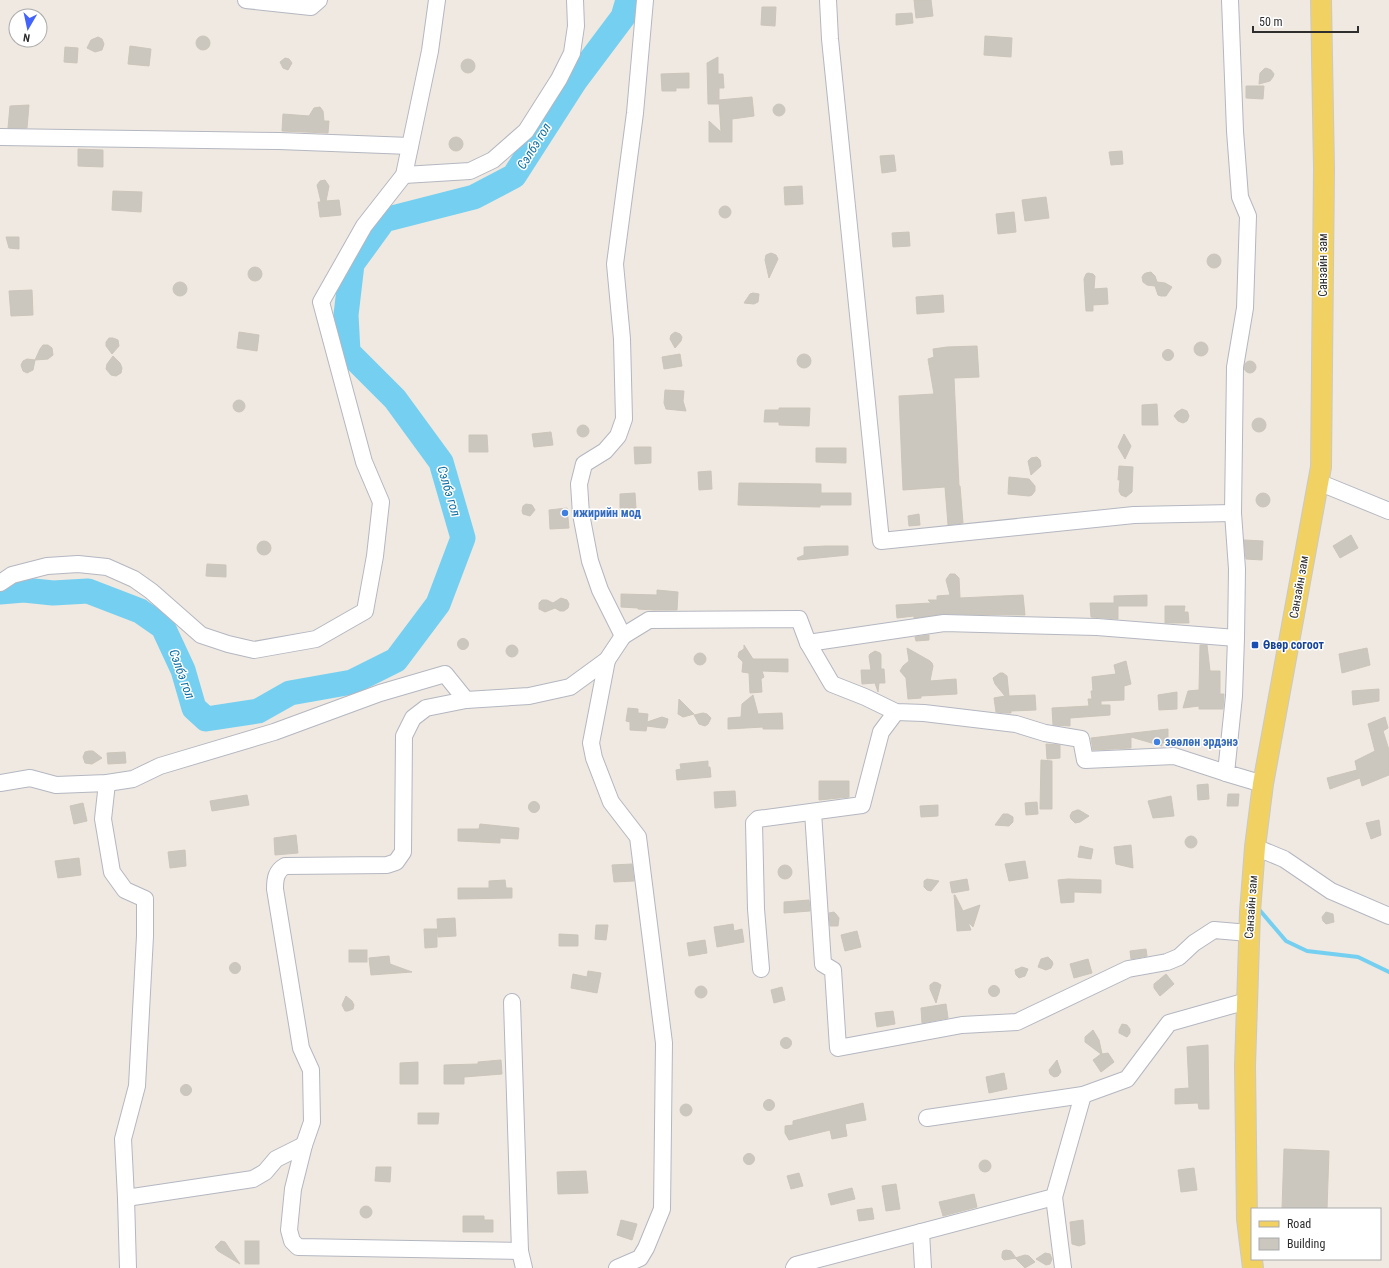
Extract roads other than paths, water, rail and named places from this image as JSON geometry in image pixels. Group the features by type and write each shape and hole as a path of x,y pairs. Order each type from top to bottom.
{"main road":[{"name":"Санзайн зам","path":"1251,1252 1247,1219 1245,1074 1249,933 1255,847 1263,784 1321,467 1324,177 1321,0"}],"street":[{"path":"246,0 311,7 319,0"},
{"path":"0,583 12,575 46,566 78,564 108,567 134,579 151,591 201,635 228,644 254,650 316,639 365,611 375,556 381,502 364,462 321,302 364,226 404,175 430,51 437,0"},
{"path":"404,175 470,171 493,160 526,131 572,53 576,26 575,0"},
{"path":"623,636 600,590 590,561 581,514 579,484 584,464 605,451 618,436 624,419 622,339 615,264 635,113 645,0"},
{"path":"828,0 830,39 881,541 1134,515 1233,513"},
{"path":"1226,773 1234,696 1236,638 1237,570 1233,513 1235,367 1245,308 1248,216 1240,197 1234,131 1230,0"},
{"path":"0,137 280,141 410,146"},
{"path":"1318,482 1389,511"},
{"path":"520,1252 298,1247 292,1241 289,1230 293,1189 304,1145 312,1122 311,1070 301,1048 275,889 276,875 280,869 285,866 387,866 396,862 403,852 404,736 413,718 426,708 466,700 529,696 570,687 607,660 623,636 649,620 799,619 808,643 832,684 865,697 896,712 924,713 1016,724 1045,733 1081,739 1085,760 1174,756 1263,784"},
{"path":"808,643 944,623 1097,627 1236,638"},
{"path":"607,660 591,743 594,758 611,802 638,837 664,1043 662,1209 646,1248 640,1258 617,1268"},
{"path":"0,783 30,778 56,785 107,783 134,779 160,766 274,732 380,693 445,674 466,700"},
{"path":"761,969 756,908 754,823 758,819 862,805 881,732 896,712"},
{"path":"107,783 103,819 112,872 125,890 145,900 145,936 137,1086 123,1139 128,1268"},
{"path":"812,812 823,964 833,970 838,1048 962,1025 1017,1022 1128,969 1167,962 1179,957 1194,943 1214,930 1249,933"},
{"path":"1255,847 1284,858 1330,891 1389,916"},
{"path":"927,1118 1083,1095 1127,1079 1169,1023 1247,1001"},
{"path":"512,1002 520,1252 524,1268"},
{"path":"1063,1268 1054,1197 1083,1095"},
{"path":"126,1198 253,1179 264,1172 276,1159 304,1145"},
{"path":"794,1268 796,1265 1054,1197"},
{"path":"921,1232 923,1268"}],"waterway":[{"name":"Сэлбэ гол","path":"0,592 24,590 53,593 88,591 140,611 163,627 183,670 194,708 206,719 258,711 290,693 352,682 396,660 438,604 463,538 441,462 395,399 348,352 346,315 352,264 384,220 474,197 514,176 575,81 623,17 628,0"},
{"path":"1257,907 1286,941 1307,951 1358,957 1389,972"}],"place":[{"name":"ижирийн мод","path":"565,513"},
{"name":"Өвөр согоот","path":"1255,645"},
{"name":"зөөлөн эрдэнэ","path":"1157,742"}]}
